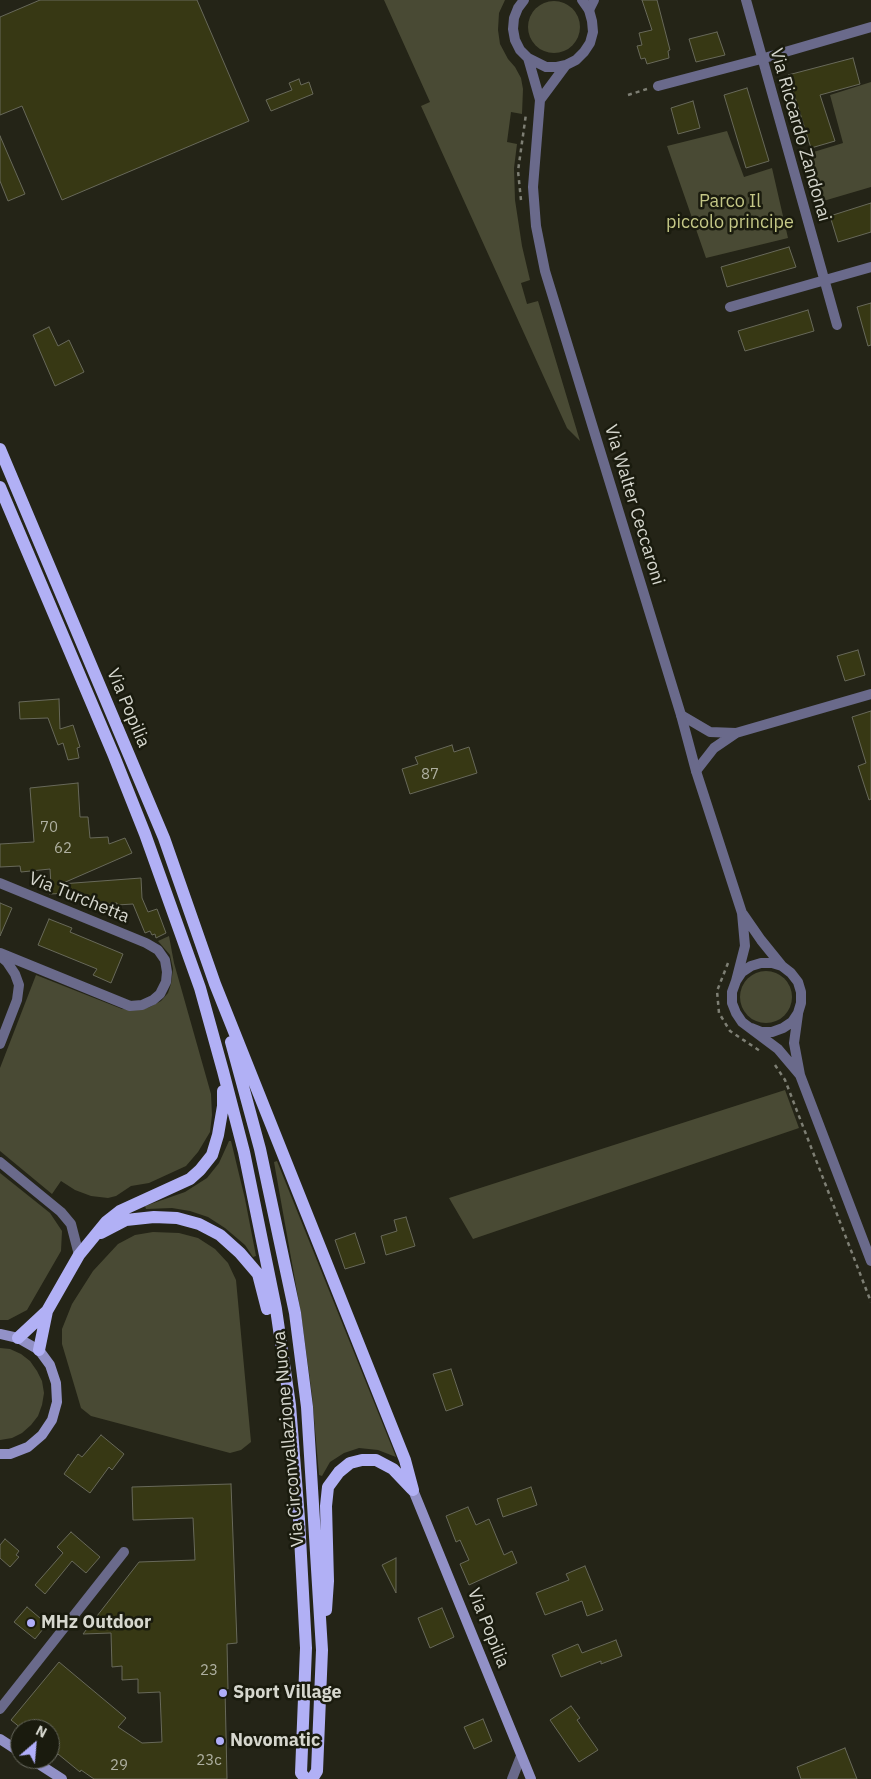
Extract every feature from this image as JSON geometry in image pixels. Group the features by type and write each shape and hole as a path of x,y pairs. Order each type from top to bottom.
{"main road":[{"name":"Via Popilia","path":"0,449 164,838 216,984"},
{"name":"Via Popilia","path":"0,487 145,834 200,988"},
{"path":"216,984 405,1460 413,1490"},
{"name":"Via Circonvallazione Nuova","path":"216,984 260,1149 295,1313 307,1407 322,1650 317,1771 312,1779"},
{"name":"Via Circonvallazione Nuova","path":"200,988 244,1152 276,1309 290,1405 306,1648 301,1773 306,1779"},
{"path":"18,1338 47,1311 79,1255 106,1222 120,1211 190,1179 212,1155 223,1106 223,1071"},
{"path":"96,1235 126,1220 154,1217 177,1218 199,1224 220,1235 234,1247 258,1274 290,1405"},
{"path":"39,1350 47,1311"},
{"path":"0,1334 18,1338 39,1350 50,1365 56,1383 57,1402 52,1420 42,1435 28,1447 10,1454 0,1454"},
{"path":"322,1650 328,1581 326,1506 328,1487 339,1472 350,1463 376,1460 393,1469 413,1490"},
{"name":"Via Popilia","path":"413,1490 531,1779"},
{"path":"46,1769 62,1779"}],"street":[{"name":"Via Walter Ceccaroni","path":"524,0 514,18 513,29 518,45 528,58 540,100 533,187 536,226 545,271 696,771 742,913 744,946 732,992 732,1003 742,1022 778,1049 800,1075"},
{"path":"540,100 566,65 580,56 590,42 593,32 592,21 589,10 582,0"},
{"path":"589,10 594,0"},
{"name":"Via Riccardo Zandonai","path":"746,0 761,60 837,325"},
{"path":"658,86 761,60 871,27"},
{"path":"528,58 537,64 546,66 566,65"},
{"path":"730,307 823,279 871,267"},
{"path":"696,771 714,748 736,734 871,694"},
{"path":"680,715 710,732 736,734"},
{"name":"Via Turchetta","path":"0,883 146,943 158,950 165,960 166,982 160,994 153,1000 142,1005 130,1006 0,955"},
{"name":"Via Walter Ceccaroni","path":"742,913 760,940 782,966 791,972 798,982 801,992 801,1003 794,1043 800,1075"},
{"path":"0,955 8,962 19,985 17,1000 0,1044"},
{"path":"736,981 746,969 761,963 772,963 782,966"},
{"path":"751,1028 761,1032 772,1032 792,1022 798,1013"},
{"path":"800,1075 871,1261"},
{"path":"0,1162 61,1212 71,1224 79,1255"},
{"path":"0,1709 124,1552"},
{"path":"512,1779 522,1756"}],"path":[{"path":"628,94 658,86"}],"green space":[{"path":"384,0 505,0 499,13 498,30 500,44 521,78 523,89 522,114 511,112 507,142 517,144 514,168 515,200 522,246 530,280 521,283 527,304 538,301 580,441 567,428 421,106 430,102"},
{"path":"554,1 564,3 572,9 578,17 580,27 578,37 572,45 564,51 554,53 544,51 536,45 530,37 528,27 530,17 536,9 544,3"},
{"path":"871,82 871,187 820,202 807,154 843,143 830,95"},
{"name":"Parco Il piccolo principe","path":"727,131 744,177 772,168 788,238 706,258 667,146"},
{"path":"169,936 174,963 211,1094 212,1115 210,1132 198,1152 186,1166 149,1183 131,1186 116,1196 108,1198 91,1196 75,1190 61,1181 52,1194 0,1151 0,1068 36,975 122,1009 138,1010 150,1007 161,1001 168,993 171,984 173,969 170,955 158,941"},
{"path":"766,971 776,973 784,979 790,987 792,997 790,1007 784,1015 776,1021 766,1023 756,1021 748,1015 742,1007 740,997 742,987 748,979 756,973"},
{"path":"785,1090 799,1128 473,1239 449,1198"},
{"path":"229,1141 231,1141 245,1199 256,1256 253,1257 245,1245 208,1217 190,1211 172,1208 146,1209 145,1206 185,1192 207,1178 219,1163"},
{"path":"277,1161 396,1457 378,1450 359,1448 344,1453 330,1462 322,1476 319,1475 312,1395 301,1314 274,1162"},
{"path":"0,1173 50,1213 62,1231 61,1251 27,1310 8,1320 0,1320"},
{"path":"153,1232 179,1233 198,1238 215,1249 228,1263 236,1280 251,1442 241,1450 230,1453 91,1416 81,1408 62,1344 62,1329 72,1304 93,1271 118,1244 135,1235"},
{"path":"0,1348 10,1349 30,1361 42,1381 44,1393 38,1416 31,1425 22,1433 12,1438 0,1440"}],"building":[{"path":"40,0 197,0 249,121 62,200 22,106 0,115 0,17"},
{"path":"642,0 657,0 670,50 668,51 669,58 647,64 645,58 641,59 637,46 642,45 639,33 652,30"},
{"path":"717,32 725,55 696,62 689,39"},
{"path":"853,58 860,84 820,95 835,141 811,148 788,75"},
{"path":"299,79 301,85 309,82 313,94 271,111 266,100 292,90 289,83"},
{"path":"747,88 769,161 746,168 724,95"},
{"path":"693,101 700,128 678,134 671,108"},
{"path":"0,136 25,194 8,201 0,181"},
{"path":"871,203 871,232 838,242 830,216"},
{"path":"789,247 796,267 727,287 721,267"},
{"path":"871,303 871,345 868,346 857,307"},
{"path":"808,310 814,331 745,351 738,331"},
{"path":"49,327 58,346 69,340 84,372 55,386 33,335"},
{"path":"858,650 865,675 845,681 837,656"},
{"path":"59,699 60,729 73,725 80,747 77,748 79,758 68,760 63,743 58,745 48,718 20,719 19,702"},
{"path":"871,711 871,799 869,800 858,766 866,763 852,717"},
{"path":"452,745 454,752 469,747 477,773 410,794 402,769 418,764 415,757"},
{"path":"78,783 80,817 88,817 90,838 108,837 109,844 125,838 132,853 61,884 141,878 142,898 148,912 157,909 166,933 156,938 155,934 152,935 150,931 145,933 133,904 117,905 117,903 87,906 87,900 72,900 72,893 49,894 49,885 51,885 50,869 21,872 20,866 0,867 0,844 34,842 30,788"},
{"path":"0,903 12,908 0,936"},
{"path":"49,919 72,928 70,932 123,954 111,983 93,975 97,969 38,945"},
{"path":"406,1217 415,1246 386,1255 381,1236 397,1231 394,1220"},
{"path":"355,1233 365,1263 345,1269 335,1240"},
{"path":"451,1369 463,1405 446,1411 433,1374"},
{"path":"101,1435 124,1454 112,1470 109,1467 90,1493 64,1474 78,1454 82,1457"},
{"path":"231,1484 237,1643 227,1644 228,1689 225,1689 227,1779 94,1779 81,1770 80,1772 60,1756 60,1719 12,1719 59,1662 126,1718 118,1727 142,1743 162,1742 160,1692 138,1693 138,1679 122,1680 122,1666 112,1667 111,1633 83,1634 139,1562 195,1560 193,1518 133,1520 132,1487"},
{"path":"531,1487 537,1505 503,1517 497,1499"},
{"path":"468,1507 476,1525 489,1519 504,1555 512,1551 517,1563 469,1585 460,1564 469,1560 460,1540 456,1542 446,1516"},
{"path":"71,1532 100,1557 86,1573 72,1561 45,1594 35,1585 63,1553 57,1547"},
{"path":"5,1539 19,1551 16,1555 19,1557 10,1567 0,1558 0,1545"},
{"path":"396,1558 396,1593 382,1565"},
{"path":"585,1566 603,1610 587,1616 582,1601 545,1615 536,1593 569,1580 566,1574"},
{"name":"MHz Outdoor","path":"27,1607 47,1624 35,1639 14,1622"},
{"path":"442,1608 454,1637 430,1648 418,1618"},
{"path":"616,1640 622,1656 601,1664 601,1661 561,1677 552,1655 578,1644 582,1653"},
{"path":"571,1706 580,1718 577,1720 598,1750 579,1762 550,1720"},
{"path":"483,1719 492,1741 474,1749 464,1727"},
{"path":"845,1748 857,1779 801,1779 797,1767"}],"place":[{"name":"MHz Outdoor","path":"31,1623"},
{"name":"Sport Village","path":"223,1693"},
{"name":"Novomatic","path":"220,1741"}]}
